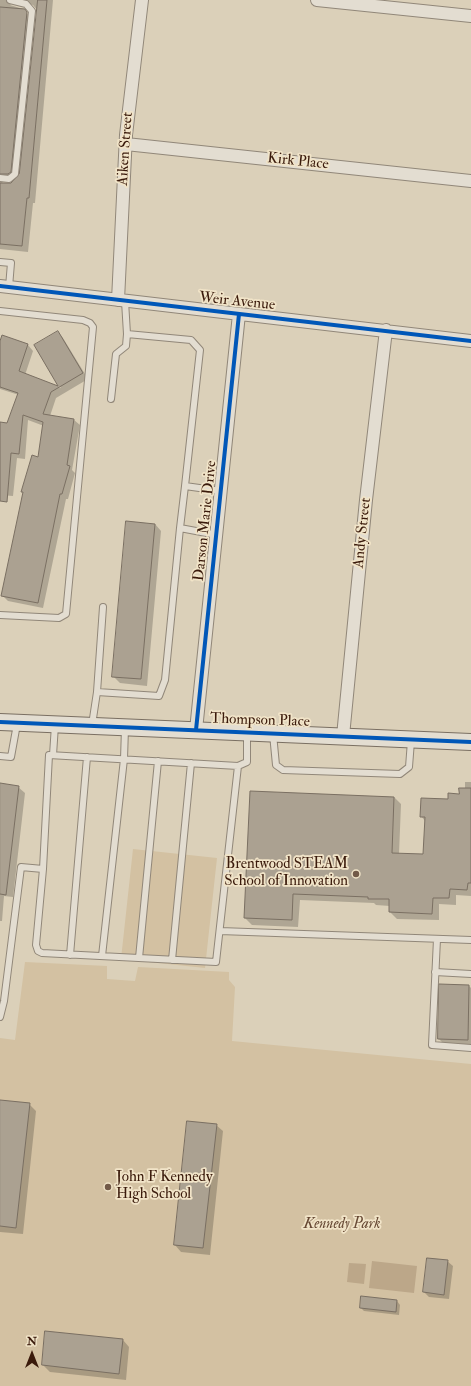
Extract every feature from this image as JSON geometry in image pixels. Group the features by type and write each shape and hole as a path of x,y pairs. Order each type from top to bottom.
{"street":[{"name":"Aiken Street","path":"122,300 126,144 142,0"},
{"path":"317,0 471,16"},
{"name":"Kirk Place","path":"126,144 471,181"},
{"name":"Weir Avenue","path":"4,286 471,341"},
{"name":"Darson Marie Drive","path":"196,730 222,491 239,314"},
{"name":"Andy Street","path":"343,736 366,500 386,330"},
{"name":"Thompson Place","path":"0,722 471,742"}],"lane":[{"path":"0,178 9,179 15,174 32,11 26,4 10,0"},
{"path":"0,262 12,263 4,286"},
{"path":"110,399 116,354 126,346 127,334 122,300"},
{"path":"0,311 83,320 93,326 66,614 60,618 0,615"},
{"path":"97,692 159,696 165,680 200,350 191,340 127,334"},
{"path":"185,486 222,491"},
{"path":"180,528 217,535"},
{"path":"92,725 97,692 103,607"},
{"path":"0,756 11,757 18,723"},
{"path":"55,724 51,755 36,945 38,951 42,953 216,962 238,766"},
{"path":"102,956 124,759 125,727"},
{"path":"51,755 238,766 246,762 247,733"},
{"path":"273,734 276,765 284,770 400,774 409,767 411,739"},
{"path":"70,955 87,757"},
{"path":"139,958 158,761"},
{"path":"172,960 191,763"},
{"path":"0,1016 4,1001 21,867 43,870"},
{"path":"220,931 471,940"},
{"path":"437,939 432,1045 471,1048"},
{"path":"435,972 471,974"}],"green space":[{"path":"133,849 217,858 205,968 121,959"},
{"name":"Kennedy Park","path":"25,962 107,966 107,979 135,981 138,967 229,972 229,980 235,987 232,1041 471,1064 471,1386 0,1386 0,1038 15,1040"}],"shaded area":[{"path":"372,1261 417,1266 414,1293 369,1288"},
{"path":"349,1263 366,1264 364,1284 347,1282"}],"building":[{"path":"38,0 47,0 29,198 27,198 22,246 0,244 0,183 11,183 19,174"},
{"path":"0,7 25,9 27,12 11,172 8,174 0,174"},
{"path":"58,331 83,373 51,392 43,414 74,419 67,465 70,466 62,494 60,494 38,603 1,596 23,492 21,492 32,455 38,457 43,422 23,415 19,454 11,453 7,502 0,501 0,422 7,423 18,393 0,387 0,341 2,335 28,344 19,371 58,386 34,345"},
{"path":"126,521 155,524 141,679 112,677"},
{"path":"0,783 19,786 6,895 0,894"},
{"path":"459,788 471,788 471,883 468,883 467,890 450,889 449,898 433,898 432,914 389,912 389,899 293,894 292,920 244,918 250,791 394,797 392,853 423,854 425,817 420,817 421,798 448,799 448,793 459,794"},
{"path":"439,984 469,985 468,1040 438,1039"},
{"path":"0,1100 30,1103 16,1228 0,1226"},
{"path":"187,1121 217,1124 203,1248 174,1245"},
{"path":"427,1258 448,1260 444,1295 423,1292"},
{"path":"361,1296 397,1300 396,1312 360,1308"},
{"path":"45,1331 123,1339 119,1374 42,1365"}],"cycle path":[{"path":"0,286 471,341"},
{"path":"196,730 239,314"},
{"path":"0,722 471,742"}],"place":[{"name":"Brentwood STEAM School of Innovation","path":"356,874"},
{"name":"John F Kennedy High School","path":"108,1187"}]}
